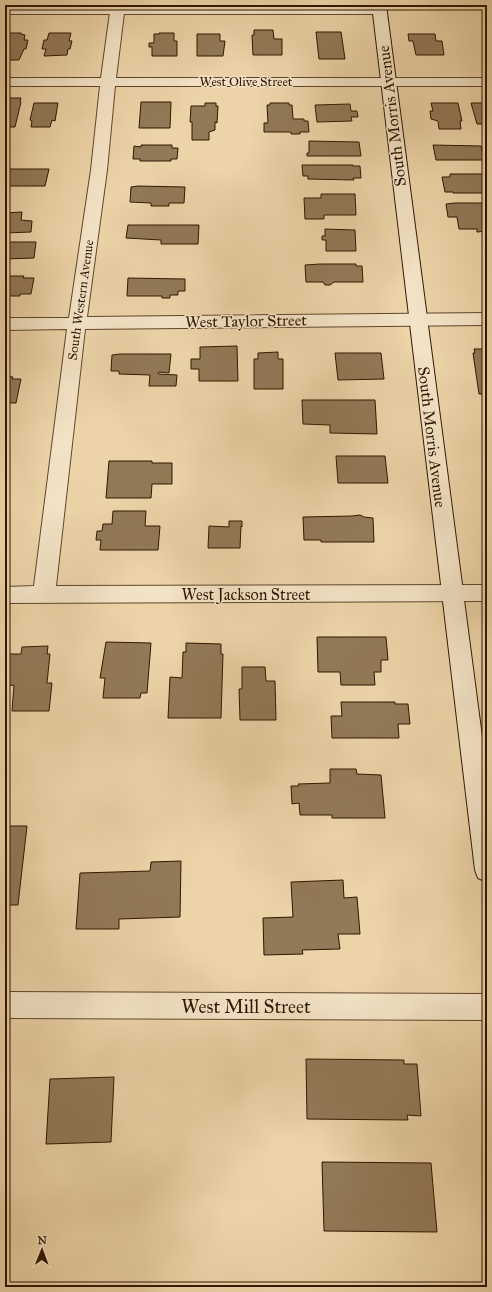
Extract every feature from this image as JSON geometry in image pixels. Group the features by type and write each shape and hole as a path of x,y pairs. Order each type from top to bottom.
{"street":[{"name":"South Western Avenue","path":"44,595 77,323 99,170 108,82 118,8"},
{"name":"South Morris Avenue","path":"379,8 487,870"},
{"name":"West Olive Street","path":"5,82 487,82"},
{"name":"West Taylor Street","path":"5,324 487,319"},
{"name":"West Jackson Street","path":"5,595 487,593"},
{"name":"West Mill Street","path":"5,1005 487,1006"}],"lane":[{"path":"5,11 118,8 379,8"}],"building":[{"path":"163,5 185,5 185,7 163,7"},
{"path":"254,30 273,30 274,39 282,39 282,55 253,55 252,35 254,35"},
{"path":"316,32 341,32 345,59 319,59"},
{"path":"6,33 21,33 25,35 24,40 28,40 26,49 24,49 19,60 5,60"},
{"path":"49,33 71,33 69,41 72,41 67,55 44,56 46,49 42,49 44,40 47,40"},
{"path":"174,33 174,41 177,41 177,56 152,56 152,47 149,47 149,43 154,43 154,34"},
{"path":"197,34 220,34 220,41 225,41 223,56 197,56"},
{"path":"408,34 435,34 436,41 442,41 444,55 416,55 413,41 409,41"},
{"path":"5,98 21,98 15,127 5,127"},
{"path":"141,102 171,102 170,128 139,128"},
{"path":"34,103 58,103 55,121 52,120 50,127 31,127 32,121 30,120"},
{"path":"205,103 216,103 216,106 218,106 215,130 209,132 209,140 192,140 192,122 190,122 191,106 205,106"},
{"path":"270,103 289,103 289,105 292,105 293,119 304,119 304,121 308,121 309,132 291,134 291,132 264,132 264,123 268,123 267,105 270,105"},
{"path":"431,103 458,103 462,121 460,121 461,129 439,129 438,121 431,119 430,111 433,111"},
{"path":"471,103 487,103 487,124 477,124"},
{"path":"350,104 351,111 357,111 358,117 351,117 352,121 317,122 315,105"},
{"path":"309,141 359,142 361,156 307,156 307,153 309,153"},
{"path":"141,145 172,145 172,148 178,148 177,159 171,159 171,161 140,161 140,159 133,159 134,146 141,147"},
{"path":"433,145 481,146 484,160 436,160"},
{"path":"302,165 360,166 361,178 353,178 354,180 308,179 308,176 303,176"},
{"path":"5,169 49,169 45,186 5,186"},
{"path":"450,174 487,174 487,193 445,192 442,177 450,177"},
{"path":"131,187 185,187 184,203 169,203 169,206 151,206 151,203 130,202"},
{"path":"321,194 355,194 356,215 324,215 324,219 305,219 304,198 321,198"},
{"path":"487,203 487,231 477,232 477,229 459,229 457,217 448,217 446,204"},
{"path":"22,212 21,220 32,221 31,232 5,233 5,213"},
{"path":"128,225 199,225 198,244 161,244 161,240 126,238"},
{"path":"325,229 355,230 356,251 326,251 326,240 322,240 322,236 325,236"},
{"path":"5,242 36,242 34,258 5,259"},
{"path":"356,264 356,266 362,266 363,282 334,282 330,285 325,285 323,282 306,282 305,265"},
{"path":"5,276 24,276 23,278 34,278 31,294 5,296"},
{"path":"128,278 185,279 185,291 178,291 178,295 170,295 170,298 162,298 162,296 127,296"},
{"path":"237,346 238,381 199,381 199,369 191,369 191,359 200,359 200,347"},
{"path":"474,349 487,349 487,394 479,394 473,353 475,353"},
{"path":"278,352 278,359 283,359 283,389 254,389 254,359 258,359 258,353"},
{"path":"335,353 381,353 384,379 338,380"},
{"path":"171,354 169,373 159,372 158,374 177,375 176,386 149,386 150,375 119,374 119,371 111,371 112,355"},
{"path":"5,376 13,377 12,379 21,379 16,403 8,403 5,405"},
{"path":"302,400 375,400 377,434 330,433 330,425 303,424"},
{"path":"336,456 385,456 388,483 338,483"},
{"path":"109,461 152,461 152,463 172,463 172,484 152,484 151,498 106,498"},
{"path":"113,511 146,511 145,526 160,526 158,550 100,550 101,540 96,540 97,531 102,531 103,524 112,524"},
{"path":"360,515 373,518 374,542 321,542 321,540 304,540 303,517"},
{"path":"229,521 242,521 240,548 208,548 209,526 229,527"},
{"path":"317,637 386,637 388,660 381,660 381,672 374,672 375,685 341,685 340,672 318,672"},
{"path":"106,642 151,643 147,693 141,693 140,698 103,698 105,678 100,678"},
{"path":"186,643 221,644 221,654 223,654 221,718 168,718 170,677 182,678 183,652 186,652"},
{"path":"48,646 47,654 50,654 47,683 52,683 49,711 12,711 14,685 6,686 7,675 5,675 5,654 21,654 22,647"},
{"path":"242,667 265,667 266,681 275,681 276,720 240,720 239,689 242,689"},
{"path":"341,702 395,702 395,704 408,704 410,724 398,724 399,738 332,738 331,716 342,716"},
{"path":"330,769 356,769 357,774 381,775 385,818 332,818 332,815 300,815 299,803 292,804 291,786 299,786 298,784 330,783"},
{"path":"5,826 27,826 18,905 5,905"},
{"path":"181,861 180,917 119,919 119,929 76,929 80,873 150,871 151,862"},
{"path":"343,880 344,898 357,897 360,934 338,934 340,949 302,950 303,954 264,955 263,918 293,917 291,882"},
{"path":"306,1059 404,1060 404,1064 417,1064 421,1116 407,1115 408,1120 307,1119"},
{"path":"114,1077 111,1142 46,1144 50,1079"},
{"path":"5,1079 9,1079 5,1119"},
{"path":"322,1162 431,1163 437,1232 324,1231"}]}
